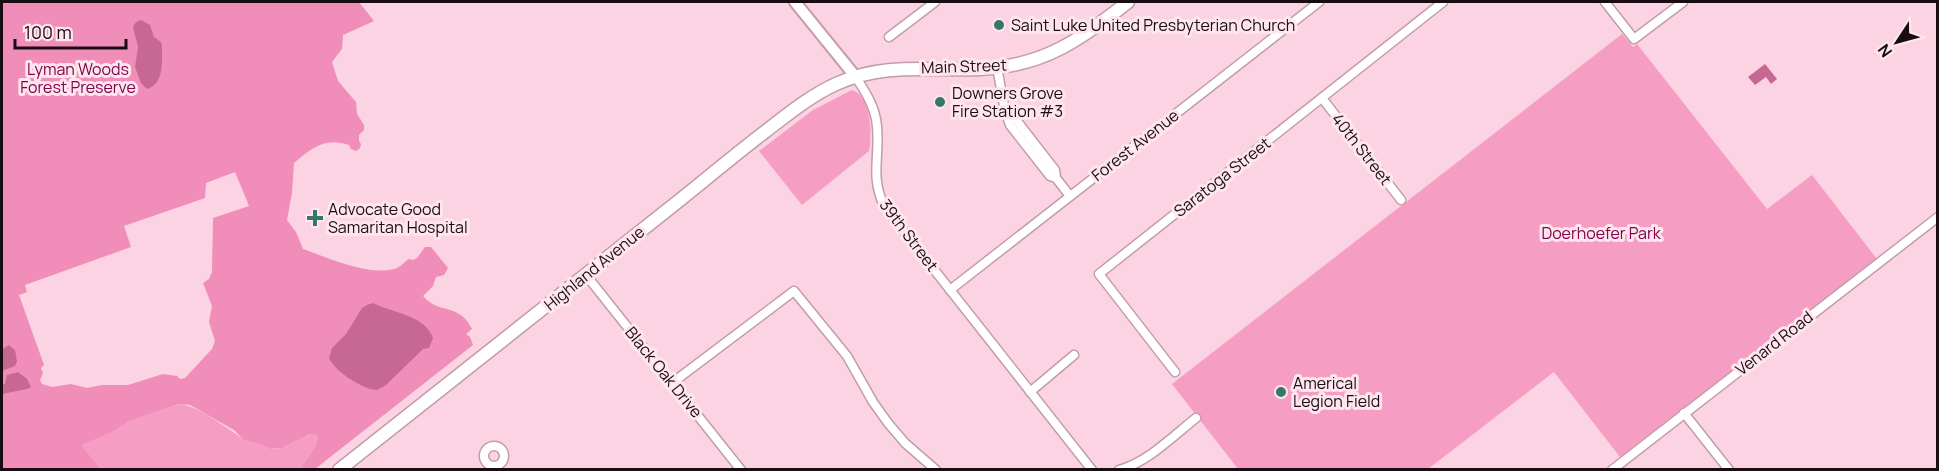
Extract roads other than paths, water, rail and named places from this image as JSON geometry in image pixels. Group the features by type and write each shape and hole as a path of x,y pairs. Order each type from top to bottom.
{"main road":[{"name":"Main Street","path":"855,76 894,68 998,67 1031,60 1058,51 1080,38 1128,2"},
{"name":"Highland Avenue","path":"339,470 797,106 855,76"}],"street":[{"name":"39th Street","path":"795,2 867,94 877,125 875,171 879,195 893,218 1092,470"},
{"path":"889,37 935,2"},
{"name":"Forest Avenue","path":"950,290 1319,2"},
{"name":"Saratoga Street","path":"1175,372 1099,274 1443,2"},
{"path":"1605,2 1634,39 1683,2"},
{"path":"998,67 1005,111 1011,124 1050,176 1056,178 1070,196"},
{"name":"40th Street","path":"1322,98 1401,200"},
{"name":"Venard Road","path":"1612,470 1938,218"},
{"name":"Black Oak Drive","path":"586,275 741,470"},
{"path":"672,383 794,291 848,356 888,423 936,470"},
{"path":"1030,392 1074,355"},
{"path":"1684,413 1729,470"},
{"path":"1119,470 1147,456 1196,418"},
{"path":"502,462 511,470"}],"place":[{"name":"Saint Luke United Presbyterian Church","path":"999,25"},
{"name":"Downers Grove Fire Station #3","path":"940,102"},
{"name":"Advocate Good Samaritan Hospital","path":"315,218"},
{"name":"Americal Legion Field","path":"1281,392"}],"park label":[{"name":"Lyman Woods Forest Preserve","path":"78,78"},
{"name":"Doerhoefer Park","path":"1601,233"}]}
